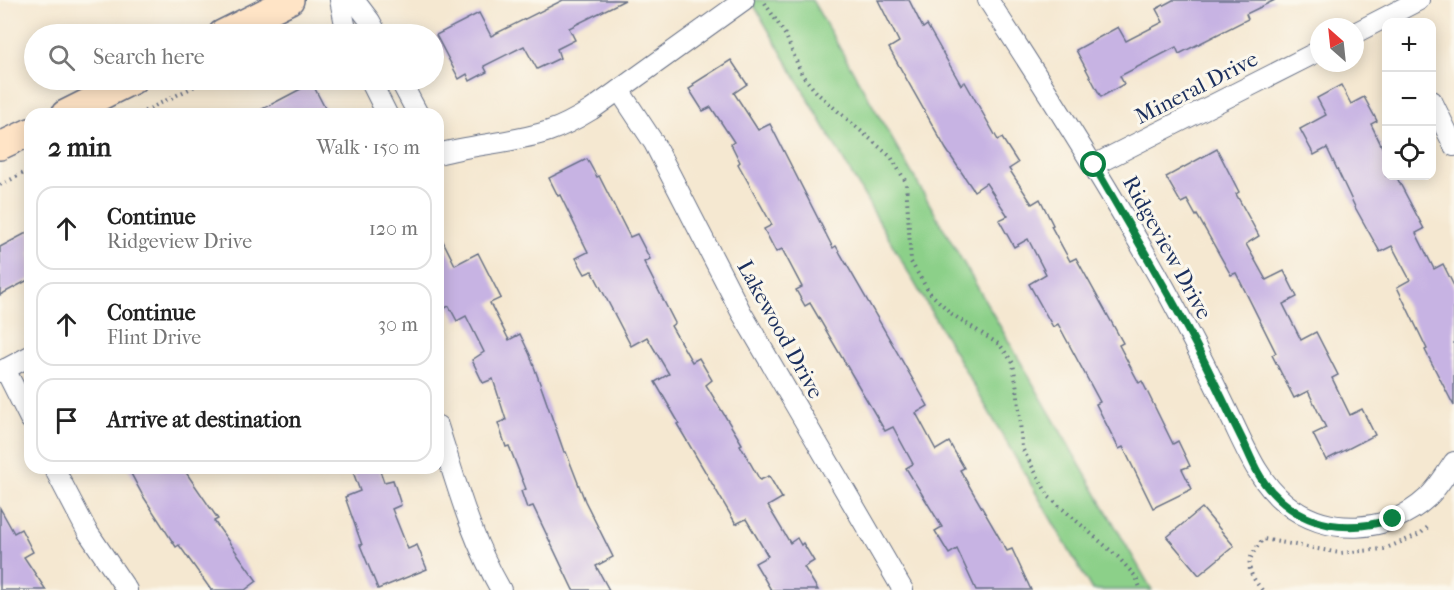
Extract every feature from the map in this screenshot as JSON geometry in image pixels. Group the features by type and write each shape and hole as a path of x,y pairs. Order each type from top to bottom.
{"main road":[{"path":"242,24 290,0"},
{"path":"78,108 113,90"},
{"path":"0,146 24,135"}],"street":[{"path":"338,24 340,0"},
{"path":"354,0 372,24"},
{"path":"444,152 550,130 570,122 591,110 744,0"},
{"name":"Ridgeview Drive","path":"988,0 1094,165 1198,349 1258,472 1271,491 1303,515 1326,525 1371,526 1412,510 1428,497 1454,462"},
{"path":"1392,18 1419,0"},
{"path":"1364,29 1382,22"},
{"name":"Mineral Drive","path":"1094,165 1310,56"},
{"path":"375,90 384,108"},
{"path":"405,90 415,108"},
{"name":"Lakewood Drive","path":"619,90 654,143 741,312 903,590"},
{"path":"1436,111 1454,146"},
{"path":"24,359 2,370 24,408"},
{"path":"444,445 471,531 501,590"},
{"path":"57,474 87,531 127,590"}],"path":[{"path":"763,0 786,36 802,75 818,94 891,157 906,182 911,262 929,292 953,315 1000,345 1013,363 1022,448 1049,496 1118,557 1136,577 1141,590"},
{"path":"151,108 187,90"},
{"path":"0,185 24,173"}],"green space":[{"path":"751,0 812,0 1152,590 1092,590"}],"building":[{"path":"563,0 625,0 569,28 575,40 557,49 560,58 537,69 524,46 484,66 487,72 470,81 467,74 459,79 444,50 444,31 479,13 491,36"},
{"path":"878,0 909,0 923,28 927,25 961,85 965,82 998,140 1002,138 1018,163 1009,169 1032,204 1040,199 1053,225 1051,226 1070,261 1076,258 1123,343 1119,345 1139,383 1142,381 1173,444 1178,441 1190,466 1182,469 1192,489 1153,508 1123,447 1119,449 1096,404 1100,402 1058,324 1053,327 1029,284 1046,274 1028,239 1014,247 999,220 1008,216 986,183 974,191 946,149 889,48 899,42"},
{"path":"1173,0 1275,0 1246,14 1248,19 1179,54 1176,47 1120,76 1124,84 1101,97 1076,50 1118,27 1126,41 1163,22 1156,9"},
{"path":"731,60 747,84 734,93 758,130 770,124 833,248 836,246 928,406 916,413 936,450 949,442 964,468 960,470 1007,551 1012,549 1031,590 976,590 957,549 949,554 935,531 942,527 906,468 913,464 893,427 885,431 810,303 805,306 796,290 802,287 782,249 776,252 764,229 772,225 738,164 740,162 731,144 734,142 711,107 703,111 689,89 694,86 693,84"},
{"path":"1341,85 1351,104 1364,97 1377,121 1371,124 1382,147 1382,180 1398,180 1424,229 1416,233 1434,269 1443,264 1454,286 1454,406 1425,350 1427,349 1397,287 1410,280 1392,246 1380,252 1356,209 1327,148 1314,155 1300,129 1326,115 1317,98"},
{"path":"299,90 316,90 325,108 264,108"},
{"path":"1217,149 1239,192 1236,194 1259,236 1246,244 1266,280 1284,271 1297,297 1283,304 1301,340 1316,332 1338,375 1332,378 1350,415 1362,409 1375,435 1326,460 1313,434 1326,428 1308,391 1294,398 1272,355 1276,353 1236,273 1231,275 1197,215 1187,200 1181,203 1166,177"},
{"path":"587,159 597,177 599,176 630,237 637,234 650,259 644,262 675,323 671,326 692,362 699,358 712,380 706,385 742,444 740,445 760,480 769,476 782,498 768,506 790,543 797,538 801,545 803,543 814,561 804,567 818,590 771,590 755,563 768,556 746,519 736,524 655,382 669,374 647,337 631,346 592,271 585,274 576,258 588,252 560,195 558,196 549,178"},
{"path":"24,234 24,282 0,295 0,247"},
{"path":"444,243 455,265 478,253 501,298 490,303 509,340 520,334 530,355 564,452 566,452 585,501 613,557 596,566 609,590 573,590 533,506 527,508 521,491 526,489 509,446 506,447 498,423 506,420 493,379 483,383 472,360 484,352 466,316 457,321 449,306 445,308"},
{"path":"131,474 187,474 218,519 214,521 257,581 245,590 211,590 179,545 176,547"},
{"path":"354,474 381,474 384,482 393,480 401,505 392,509 408,549 417,545 427,569 378,589 360,545 362,545 345,497 360,491"},
{"path":"0,508 14,533 21,529 33,552 24,557 46,590 0,590"},
{"path":"1202,508 1234,546 1199,575 1167,537"}],"route":[{"path":"1094,165 1198,349 1258,472 1271,491 1303,515 1326,525 1371,526 1393,519"}]}
